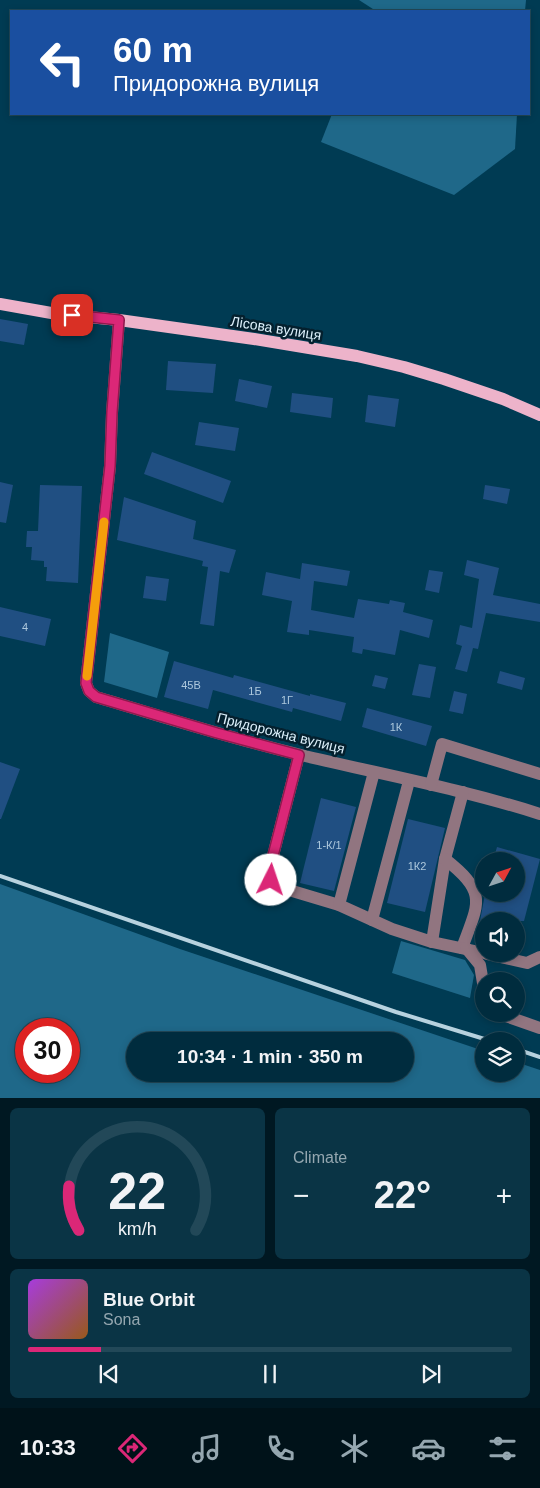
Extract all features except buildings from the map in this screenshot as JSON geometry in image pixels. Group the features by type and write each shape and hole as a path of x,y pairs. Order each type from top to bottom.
{"main road":[{"name":"Лісова вулиця","path":"0,304 57,314 119,320 254,339 357,356 404,367 494,396 540,416"}],"street":[{"name":"Придорожна вулиця","path":"119,320 110,466 86,683 89,691 96,697 217,733 299,755 463,792 540,814"},
{"path":"431,786 442,744 540,774"},
{"path":"299,755 269,871 271,880 279,887 338,905 372,920 432,942 475,951"},
{"path":"338,905 374,772"},
{"path":"372,920 409,781"},
{"path":"432,942 445,859 463,792"},
{"path":"445,859 457,868 472,884 477,896 475,912 464,948"},
{"path":"464,948 480,965 481,972"},
{"path":"523,962 527,963 540,957"},
{"path":"523,1022 540,1028"}],"shaded area":[{"path":"359,0 526,0 525,10 374,10"},
{"path":"332,115 517,115 515,149 454,195 321,142"},
{"path":"110,633 169,652 157,698 104,682"},
{"path":"0,884 180,949 475,1048 475,1082 525,1082 525,1065 540,1070 540,1098 0,1098"},
{"path":"401,941 465,960 474,975 470,998 392,973"}],"railway":[{"path":"0,876 396,1012 475,1036"},
{"path":"525,1052 540,1057"}],"slow traffic":[{"path":"87,676 104,522"}],"route":[{"path":"72,315 119,320 110,466 87,687 96,697 299,755 269,871 271,880"}]}
